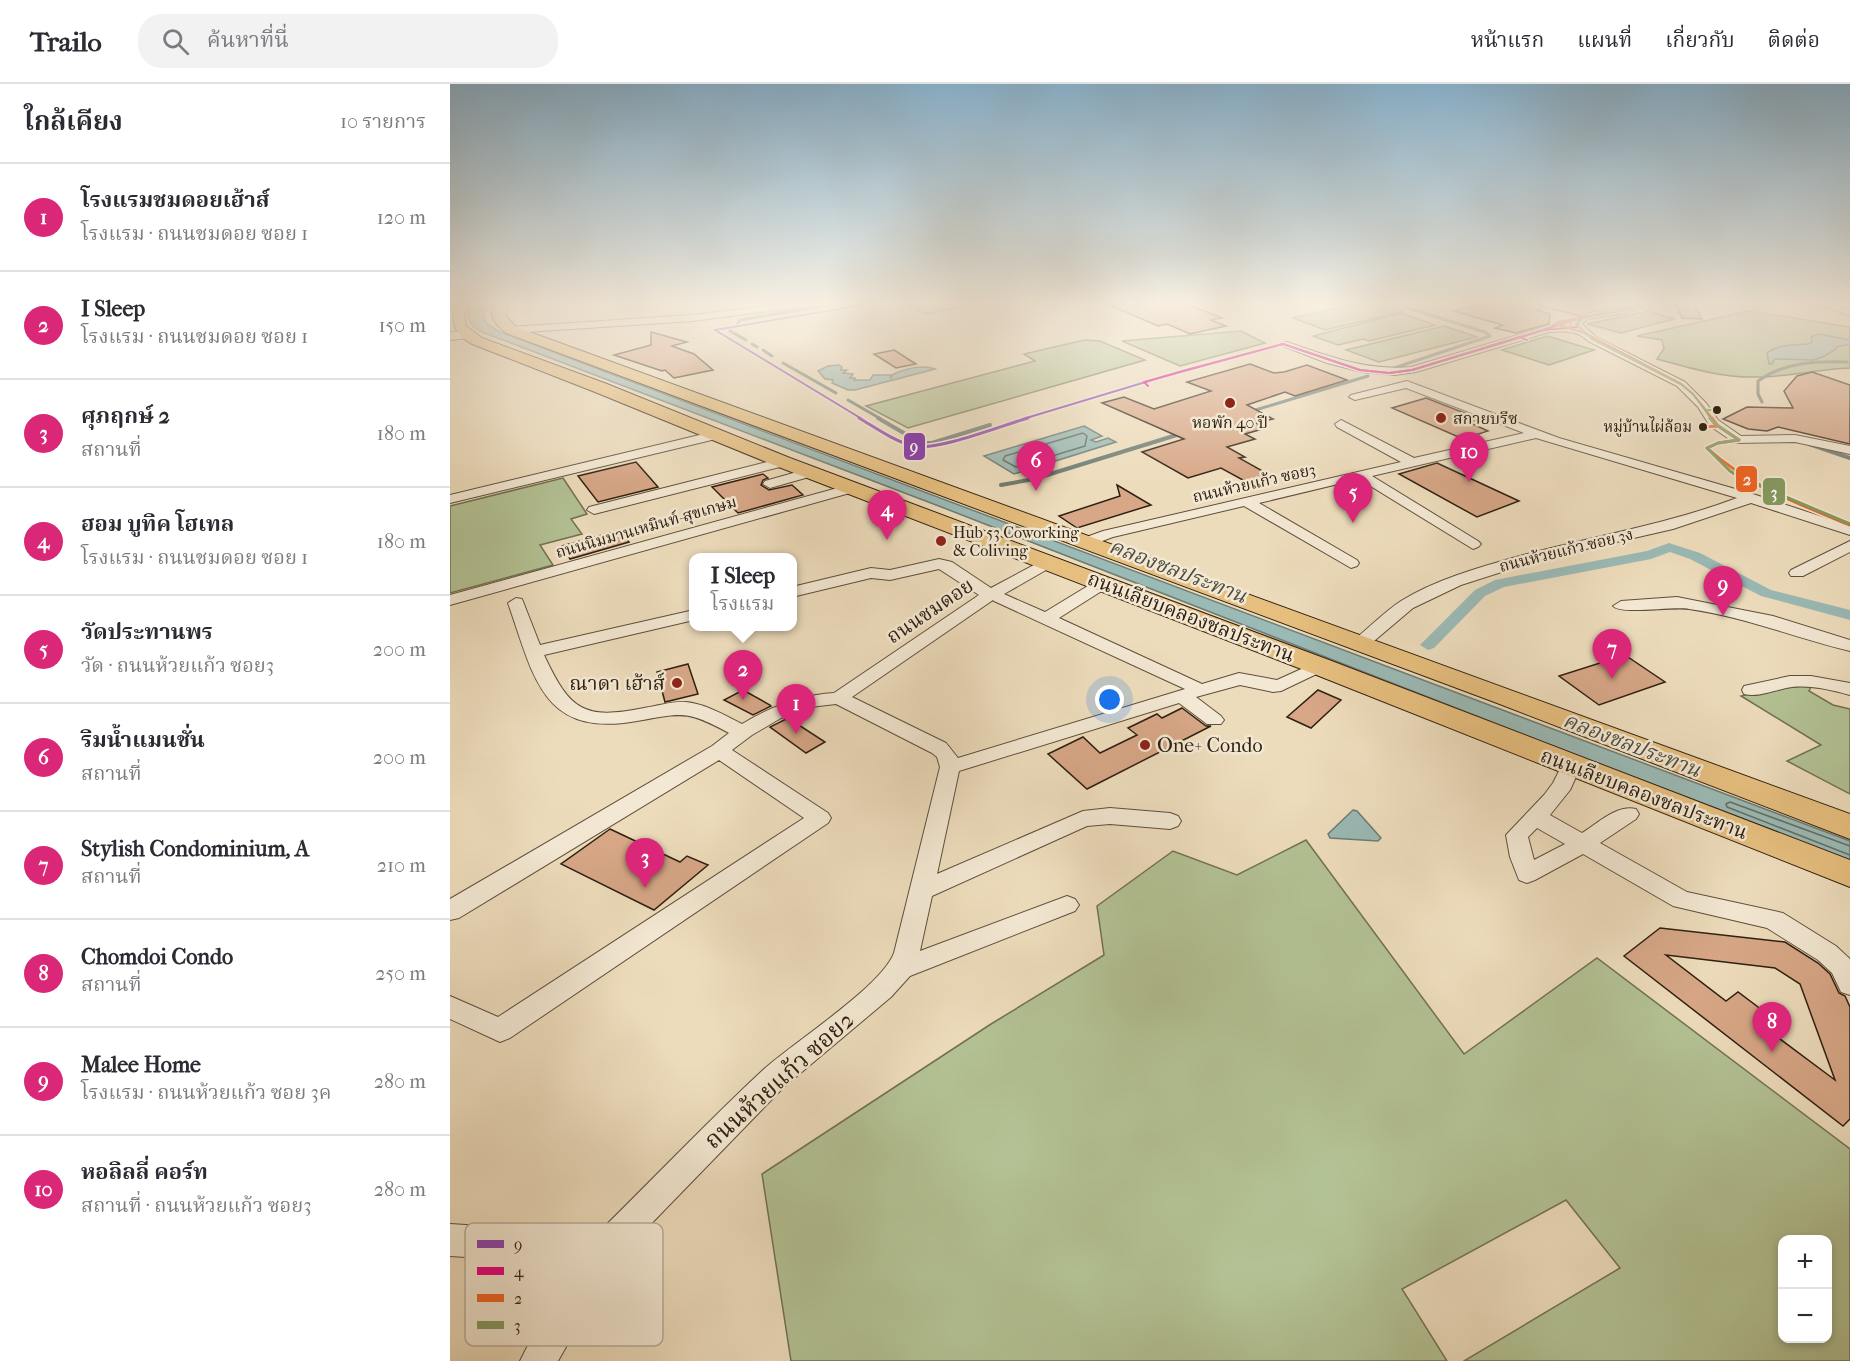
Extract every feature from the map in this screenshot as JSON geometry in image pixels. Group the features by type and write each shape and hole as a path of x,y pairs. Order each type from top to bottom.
{"main road":[{"name":"ถนนเลียบคลองชลประทาน","path":"536,364 783,462 1319,666 1571,766 1846,863"},
{"name":"ถนนเลียบคลองชลประทาน","path":"604,364 1361,643 1850,827"}],"street":[{"path":"1341,364 1360,370 1389,373 1412,370 1433,364"},
{"path":"1647,364 1681,384 1702,405 1714,423 1739,440 1769,436 1790,437 1815,440 1850,450"},
{"path":"1355,396 1407,384 1536,434 1751,498 1850,531"},
{"path":"1341,424 1413,463"},
{"path":"1482,424 1518,439"},
{"name":"ถนนห้วยแก้ว ซอย3","path":"1086,542 1108,534 1536,434"},
{"path":"450,499 716,435"},
{"path":"594,510 783,462"},
{"path":"770,484 811,472"},
{"path":"1360,475 1473,544"},
{"name":"ถนนนิมมานเหมินท์-สุขเกษม","path":"450,600 852,488"},
{"name":"ถนนห้วยแก้ว ซอย 3ง","path":"1361,643 1413,601 1456,581 1516,560 1715,514 1751,498"},
{"path":"1247,502 1351,563"},
{"path":"1797,573 1850,546"},
{"name":"ถนนชมดอย","path":"839,698 1047,563"},
{"path":"797,591 871,573 890,575 939,564 946,565 995,597 1048,618 1188,691 1214,720"},
{"path":"1048,618 1102,584"},
{"path":"1621,606 1677,602 1705,606 1767,620 1850,646"},
{"path":"516,603 546,681 562,705 573,712 602,720 690,708 741,732"},
{"path":"534,652 689,616"},
{"path":"450,911 719,751 741,732 797,705 824,698 839,698 939,748 948,755 950,767 1188,691 1239,679 1273,686 1281,685 1319,666"},
{"path":"1751,690 1793,679 1817,680 1850,688"},
{"path":"450,1007 500,1029 820,818 719,751"},
{"path":"1571,766 1558,793 1517,835 1527,874 1584,844 1628,814"},
{"name":"ถนนห้วยแก้ว ซอย2","path":"631,1223 774,1078 882,989 901,969 907,953 950,767"},
{"path":"920,891 1083,819 1110,816 1170,821"},
{"path":"1536,817 1682,900 1774,920 1827,952 1841,966 1850,984"},
{"path":"901,969 1067,905"},
{"path":"450,1240 465,1241"},
{"name":"ถนนห้วยแก้ว ซอย2","path":"538,1361 547,1346"}],"green space":[{"path":"1025,364 1132,364 908,428 866,406"},
{"path":"1674,364 1850,364 1850,368 1769,377 1744,377"},
{"path":"563,478 587,514 571,519 582,534 540,545 553,565 450,593 450,506"},
{"path":"1798,682 1813,683 1809,691 1833,705 1850,709 1850,794 1787,761 1821,745 1741,696"},
{"path":"1306,840 1464,1054 1597,958 1850,1149 1850,1361 1464,1361 1620,1268 1566,1200 1402,1289 1447,1361 791,1361 762,1174 991,1024 1104,955 1097,906 1173,851 1237,875"}],"water":[{"path":"565,364 584,364 1850,841 1850,862 944,508"},
{"path":"828,366 842,367 841,370 847,370 843,373 853,374 850,378 855,378 854,380 870,380 873,375 891,375 891,379 892,375 913,368 935,369 848,390 832,383 833,380 825,379 818,371"},
{"path":"1084,426 1102,436 1091,440 1096,442 1108,438 1116,442 1014,474 984,456"},
{"path":"1353,810 1357,811 1381,838 1378,841 1330,838 1328,834"}],"building":[{"path":"640,364 705,364 713,370 674,378 665,370"},
{"path":"889,364 916,364 896,368"},
{"path":"1250,364 1274,373 1307,365 1347,380 1295,396 1285,392 1247,405 1273,419 1256,423 1266,428 1245,434 1255,439 1227,447 1245,457 1239,458 1275,478 1252,485 1221,468 1188,478 1142,452 1184,439 1102,403 1124,397 1154,409 1211,391 1187,382"},
{"path":"1812,372 1850,385 1850,444 1778,427 1767,431 1748,429 1723,419 1747,407 1793,408 1784,391 1797,376"},
{"name":"สกายบรีซ","path":"1426,398 1480,419 1468,422 1488,431 1463,439 1392,408"},
{"path":"636,462 658,487 598,502 578,476"},
{"path":"1437,463 1519,501 1477,517 1399,474"},
{"path":"763,474 768,478 763,480 761,485 769,490 792,485 803,495 738,513 712,487"},
{"path":"1117,485 1151,505 1077,528 1059,516 1120,496"},
{"path":"620,530 629,542 570,559 562,546"},
{"path":"1625,655 1665,682 1599,705 1559,676"},
{"name":"ณาดา เฮ้าส์","path":"688,664 698,694 665,702 657,672"},
{"path":"743,690 771,706 753,715 724,700"},
{"path":"1318,690 1341,700 1311,728 1287,717"},
{"name":"One+ Condo","path":"1182,708 1206,726 1211,726 1087,789 1048,754 1083,737 1100,753 1137,735 1128,728 1157,714 1162,718"},
{"path":"788,718 825,742 806,753 770,727"},
{"path":"610,829 680,862 687,856 708,865 654,910 561,864"},
{"path":"1660,928 1785,942 1818,963 1830,974 1839,993 1845,996 1850,1007 1850,1119 1843,1126 1624,956","holes":["1666,955 1775,968 1800,984 1835,1080 1760,1024 1770,1016 1738,992 1726,1001"]}],"waterway":[{"path":"784,364 836,393"},
{"path":"1391,369 1407,364"},
{"path":"1762,402 1758,394 1758,381 1779,370 1805,364"},
{"path":"1252,411 1368,376"},
{"path":"848,400 881,419"},
{"path":"878,418 921,443 932,443 990,425"},
{"path":"1001,485 1034,479 1180,434"},
{"path":"1809,444 1850,458"},
{"path":"1428,645 1480,593 1500,583 1651,555 1669,547 1695,556 1766,593 1850,615"}],"transit line":[{"name":"9","path":"770,364 894,439 916,447 941,444 1210,364"},
{"name":"4","path":"1148,386 1144,382 1211,364"},
{"name":"9","path":"1341,364 1360,370 1389,373 1412,370 1433,364"},
{"name":"4","path":"1341,364 1360,370 1389,373 1412,370 1433,364"},
{"name":"3","path":"1641,364 1681,384 1693,394 1705,410 1717,410"},
{"name":"2","path":"1643,364 1681,384 1693,394 1718,426 1703,427"},
{"name":"3","path":"1717,410 1705,410 1714,423 1739,440 1718,443 1707,448 1730,471 1741,478 1850,524"},
{"name":"2","path":"1714,426 1718,426 1739,440 1718,443 1707,448 1722,462 1774,494 1850,525"}],"place":[{"name":"หอพัก 40 ปี","path":"1230,403"},
{"name":"สกายบรีซ","path":"1441,418"},
{"name":"หมู่บ้านไผ่ล้อม","path":"1703,427"},
{"name":"หอลิลลี่ คอร์ท","path":"1469,482"},
{"name":"ริมน้ำแมนชั่น","path":"1036,491"},
{"name":"วัดประทานพร","path":"1353,523"},
{"name":"ฮอม บูทิค โฮเทล","path":"887,540"},
{"name":"Hub 53 Coworking & Coliving","path":"941,541"},
{"name":"Malee Home","path":"1723,616"},
{"name":"Stylish Condominium, A","path":"1612,679"},
{"name":"ณาดา เฮ้าส์","path":"677,683"},
{"name":"I Sleep","path":"743,700"},
{"name":"โรงแรมชมดอยเฮ้าส์","path":"796,734"},
{"name":"One+ Condo","path":"1145,745"},
{"name":"ศุภฤกษ์ 2","path":"645,888"},
{"name":"Chomdoi Condo","path":"1772,1052"}],"water label":[{"name":"คลองชลประทาน","path":"1178,571"},
{"name":"คลองชลประทาน","path":"1632,745"}]}
